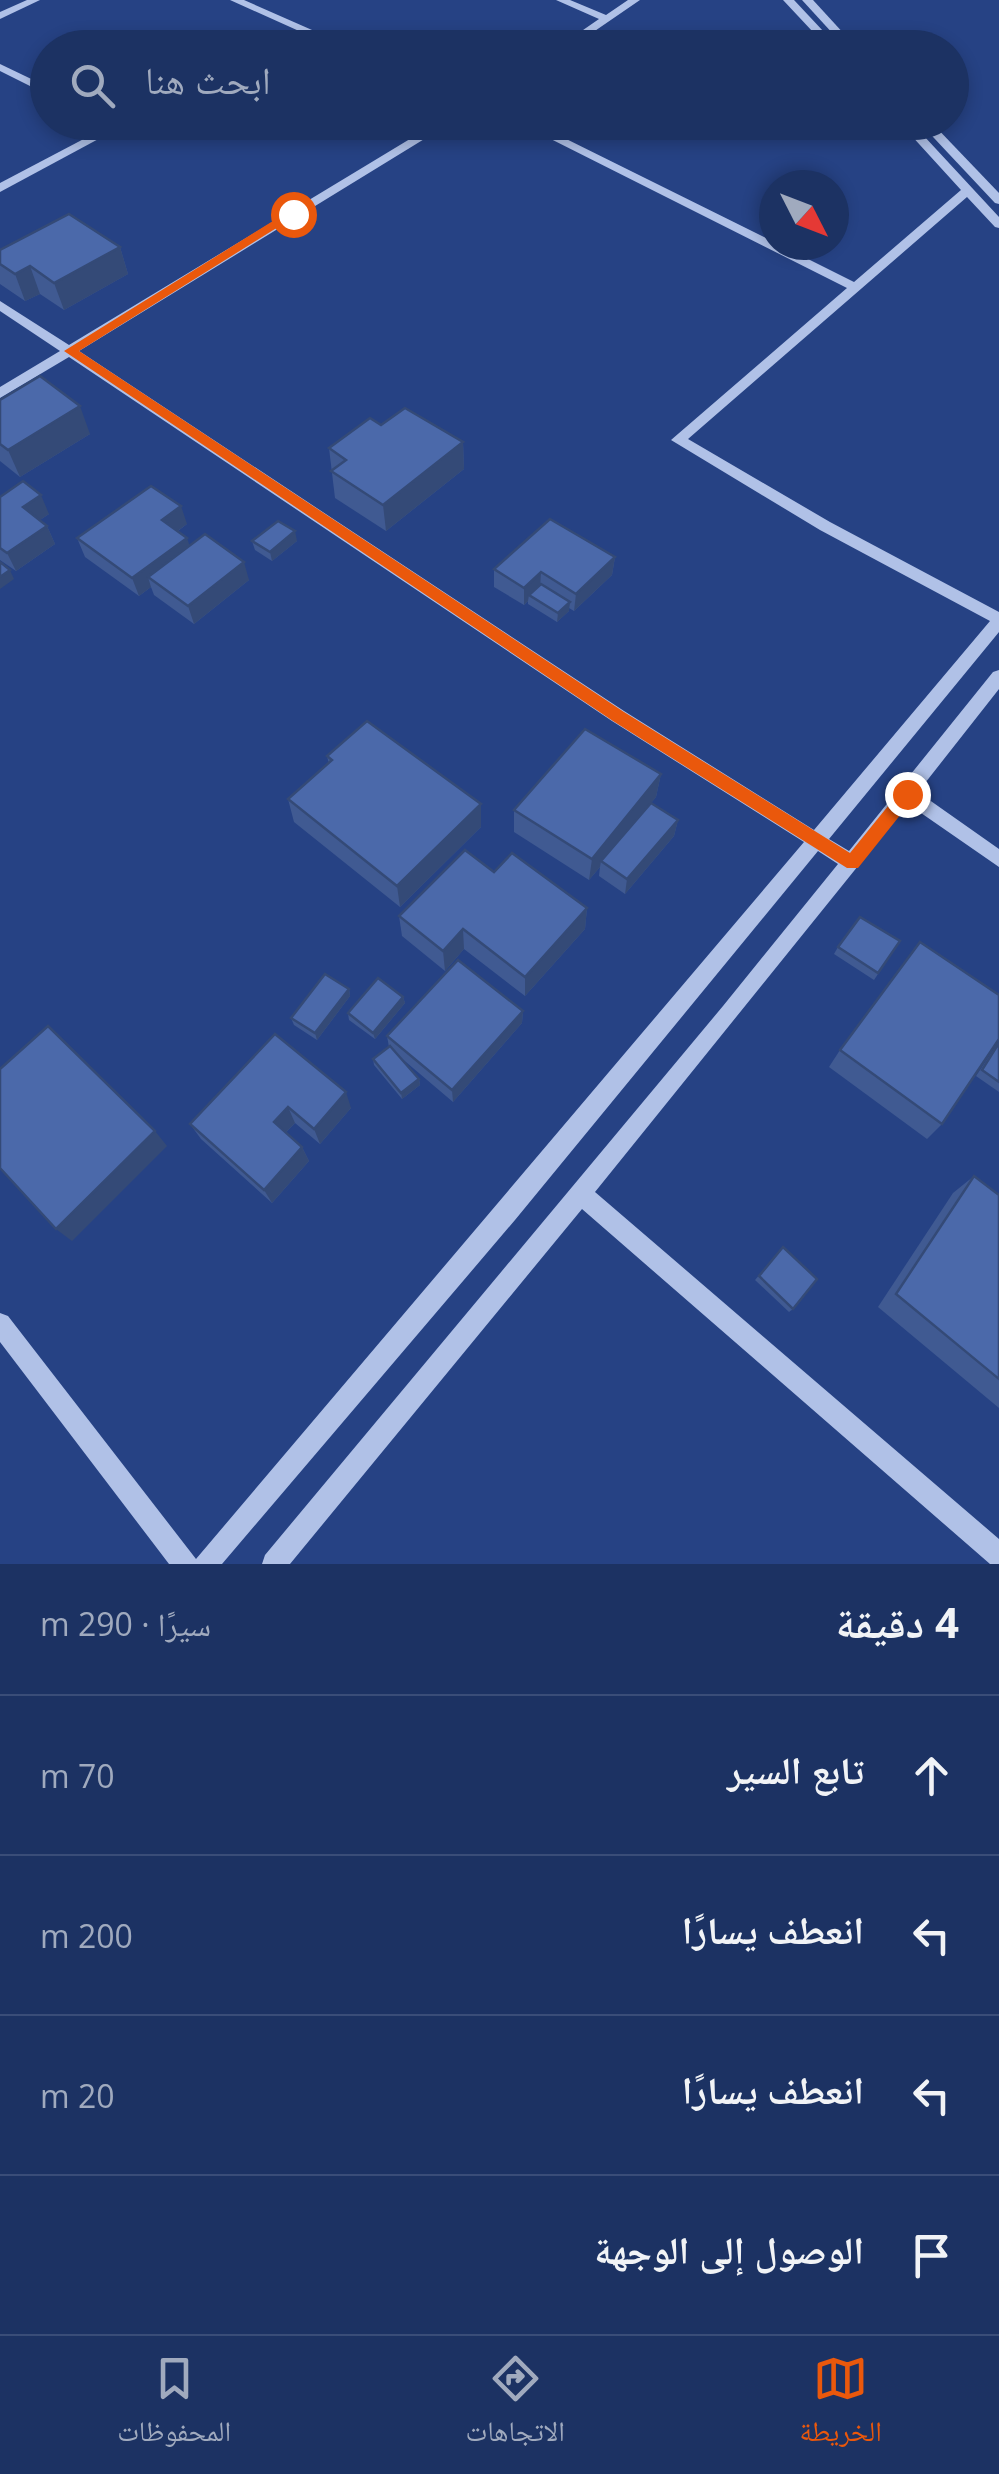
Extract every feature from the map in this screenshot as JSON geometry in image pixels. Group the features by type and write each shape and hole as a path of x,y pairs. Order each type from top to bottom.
{"street":[{"path":"0,16 35,0"},
{"path":"235,0 304,30"},
{"path":"561,0 605,18"},
{"path":"588,30 635,0"},
{"path":"788,0 817,30"},
{"path":"807,0 835,30"},
{"path":"0,68 30,83"},
{"path":"0,188 87,140"},
{"path":"0,393 417,140"},
{"path":"558,140 855,287"},
{"path":"921,140 999,224"},
{"path":"941,140 999,200"},
{"path":"206,1564 508,1212 999,620 825,526 678,440 967,190"},
{"path":"0,305 618,716 852,863"},
{"path":"274,1564 852,863 999,677"},
{"path":"907,794 999,859"},
{"path":"580,1192 999,1555"},
{"path":"0,1324 185,1564"}],"building":[{"path":"69,214 120,247 54,283 30,266 15,274 0,264 0,250"},
{"path":"40,376 80,406 8,450 0,444 0,400"},
{"path":"405,408 463,442 383,505 331,471 346,460 329,448 370,418 381,425"},
{"path":"23,481 41,495 23,507 47,526 7,553 0,548 0,497"},
{"path":"151,486 181,506 162,520 187,538 132,578 77,538"},
{"path":"550,519 615,557 576,594 541,572 524,588 494,569"},
{"path":"278,521 295,531 270,552 252,541"},
{"path":"205,534 244,562 188,606 148,577"},
{"path":"0,562 10,570 0,577"},
{"path":"541,584 570,602 558,613 529,595"},
{"path":"367,721 481,804 397,886 288,799 332,760 327,756"},
{"path":"585,729 661,774 592,859 514,810"},
{"path":"651,803 678,820 627,879 601,861"},
{"path":"465,850 494,872 512,853 587,908 525,977 463,929 443,951 399,916"},
{"path":"860,917 900,941 878,973 838,947"},
{"path":"920,942 999,995 999,1039 942,1124 840,1050"},
{"path":"458,960 523,1011 452,1090 387,1036"},
{"path":"325,974 349,989 315,1033 291,1018"},
{"path":"378,978 403,997 373,1033 348,1013"},
{"path":"48,1026 155,1131 56,1229 0,1168 0,1069"},
{"path":"275,1034 346,1092 314,1129 288,1107 274,1122 302,1147 264,1190 190,1124"},
{"path":"999,1043 999,1082 982,1070"},
{"path":"390,1046 419,1079 401,1093 373,1059"},
{"path":"974,1176 999,1195 999,1379 896,1294"},
{"path":"783,1247 817,1279 793,1309 759,1276"}],"route":[{"path":"293,214 70,351 618,716 852,863 907,794"}]}
